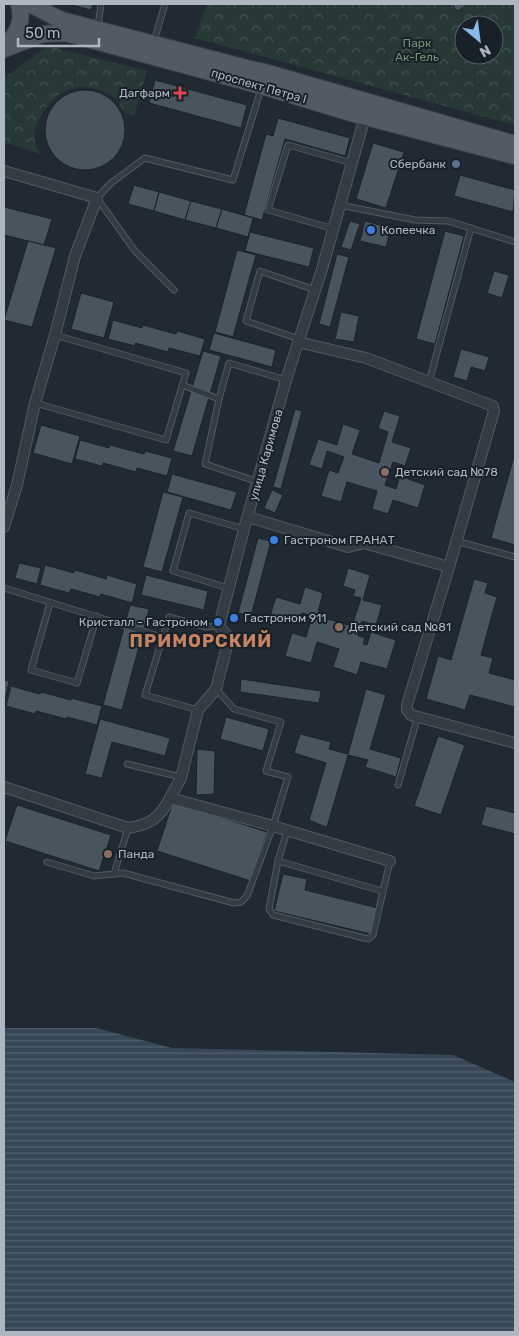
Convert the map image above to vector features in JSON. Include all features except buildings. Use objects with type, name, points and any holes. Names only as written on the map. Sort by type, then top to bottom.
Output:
[{"type":"main road","points":[[4,48],[14,37],[18,29],[21,17],[19,4]]},
{"type":"main road","name":"проспект Петра I","points":[[30,4],[61,20],[250,70],[264,72],[367,110],[515,156]]},
{"type":"main road","name":"проспект Петра I","points":[[4,48],[43,34],[66,33],[262,86],[515,144]]},
{"type":"street","name":"улица Каримова","points":[[219,626],[286,380],[334,229],[367,110]]},
{"type":"street","points":[[4,171],[97,198],[75,256],[35,403],[17,485],[4,528]]},
{"type":"street","points":[[298,341],[366,358],[491,405],[494,409],[406,710],[411,715],[515,743]]},
{"type":"street","points":[[248,517],[348,547],[364,544],[449,568]]},
{"type":"street","points":[[4,787],[128,828],[142,826],[154,819],[164,810],[182,778],[198,710],[216,689],[229,638],[219,626]]},
{"type":"street","points":[[170,798],[390,861]]},
{"type":"lane","points":[[98,29],[101,4]]},
{"type":"lane","points":[[153,43],[165,4]]},
{"type":"lane","points":[[174,290],[135,251],[97,198],[111,183],[145,158],[234,180],[262,86]]},
{"type":"lane","points":[[334,229],[268,210],[288,145],[353,163]]},
{"type":"lane","points":[[340,205],[415,220],[448,221],[515,242]]},
{"type":"lane","points":[[429,382],[471,228]]},
{"type":"lane","points":[[298,341],[246,321],[260,271],[315,290]]},
{"type":"lane","points":[[35,403],[166,440],[186,373],[55,334]]},
{"type":"lane","points":[[258,482],[205,464],[219,399],[229,363],[286,380]]},
{"type":"lane","points":[[182,385],[219,399]]},
{"type":"lane","points":[[228,588],[173,571],[189,512],[244,529]]},
{"type":"lane","points":[[456,542],[515,557]]},
{"type":"lane","points":[[4,588],[162,637]]},
{"type":"lane","points":[[50,603],[31,670],[77,683],[97,616]]},
{"type":"lane","points":[[198,710],[145,695],[169,617],[206,627],[219,626]]},
{"type":"lane","points":[[47,862],[94,876],[123,873],[234,903],[241,902],[247,896],[273,826],[288,777],[266,771],[281,722],[234,708],[216,689]]},
{"type":"lane","points":[[398,785],[418,716]]},
{"type":"lane","points":[[127,764],[182,778]]},
{"type":"lane","points":[[114,874],[128,828]]},
{"type":"lane","points":[[287,830],[278,861],[269,909],[272,915],[368,938],[372,935],[390,861]]},
{"type":"lane","points":[[278,861],[382,891]]},
{"type":"green space","name":"Парк Ак-Гель","points":[[207,4],[515,4],[515,125],[195,38]]},
{"type":"green space","points":[[48,46],[147,71],[134,116],[124,113],[117,100],[98,89],[84,87],[69,89],[57,96],[47,106],[39,119],[36,126],[35,140],[41,154],[4,142],[4,78]]},
{"type":"water","points":[[4,1028],[96,1028],[172,1048],[453,1055],[515,1082],[515,1332],[4,1332]]},
{"type":"place","name":"Дагфарм","points":[[180,93]]},
{"type":"place","name":"Сбербанк","points":[[456,164]]},
{"type":"place","name":"Копеечка","points":[[371,230]]},
{"type":"place","name":"Детский сад №78","points":[[385,472]]},
{"type":"place","name":"Гастроном ГРАНАТ","points":[[274,540]]},
{"type":"place","name":"Гастроном 911","points":[[234,618]]},
{"type":"place","name":"Кристалл - Гастроном","points":[[218,622]]},
{"type":"place","name":"Детский сад №81","points":[[339,627]]},
{"type":"place","name":"Панда","points":[[108,854]]},
{"type":"district","name":"ПРИМОРСКИЙ","points":[[201,641]]}]
